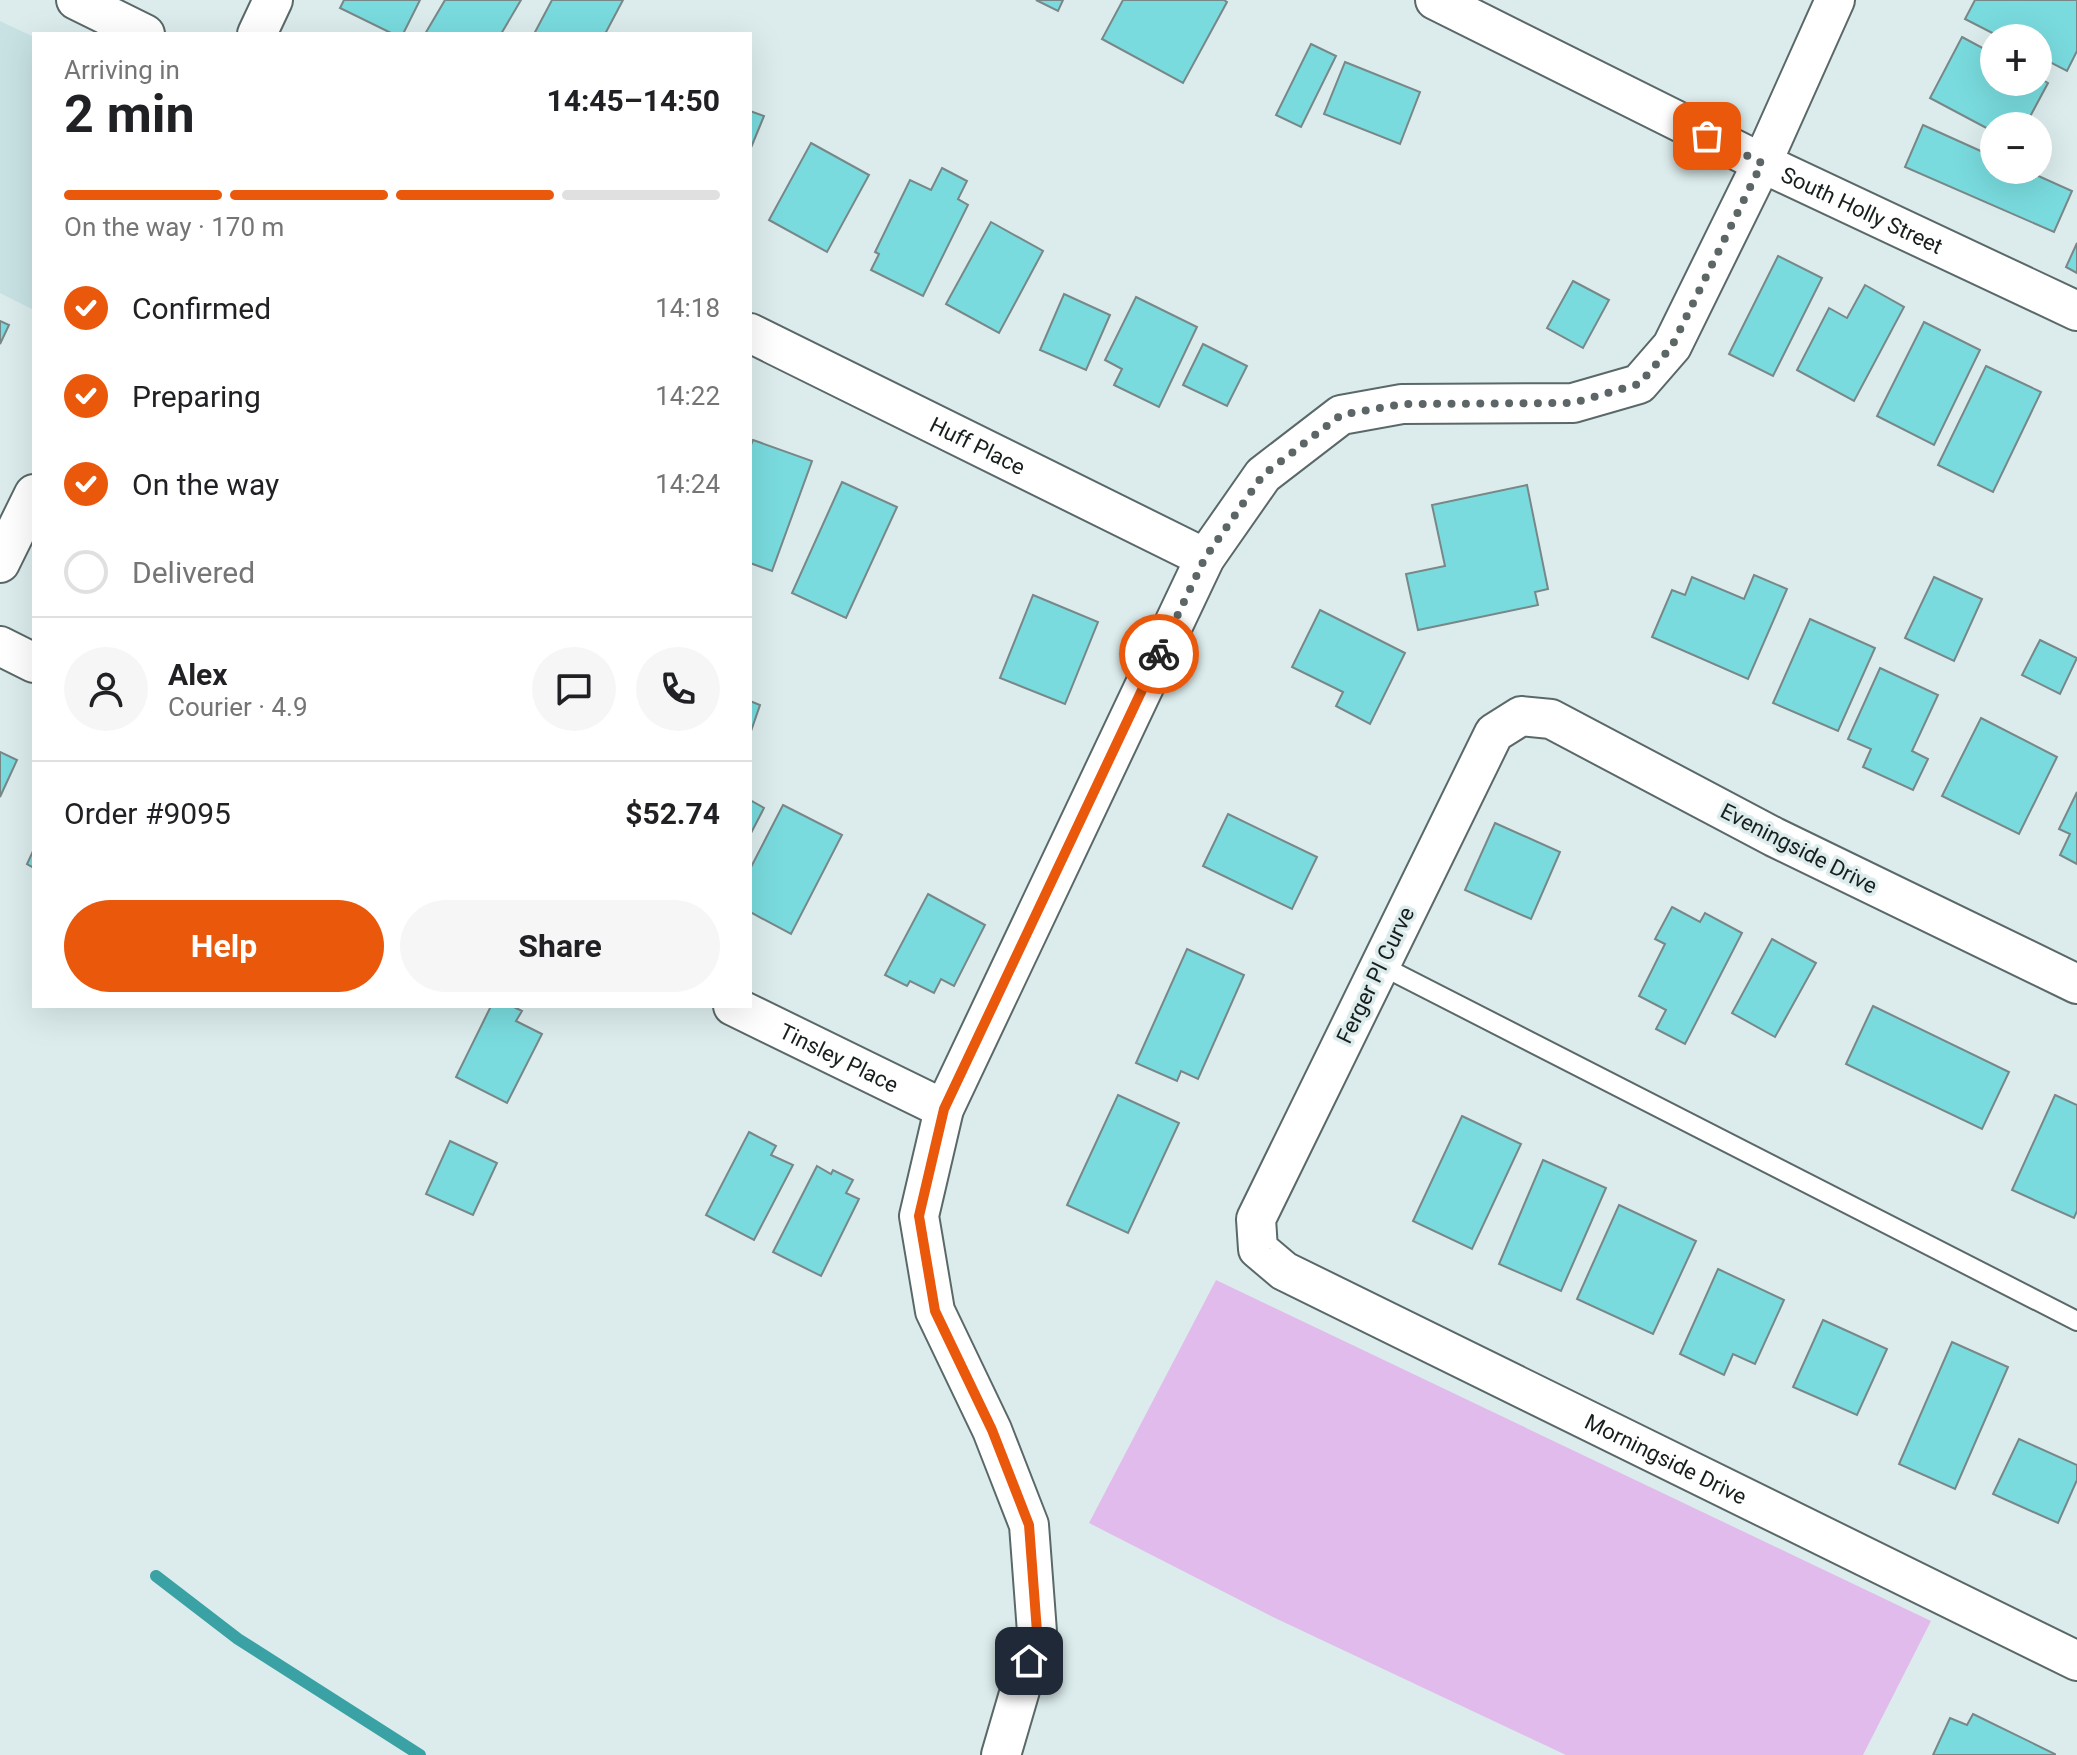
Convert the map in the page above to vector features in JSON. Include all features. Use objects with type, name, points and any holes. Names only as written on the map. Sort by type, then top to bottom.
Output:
[{"type":"street","points":[[76,0],[141,32]]},
{"type":"street","points":[[258,32],[273,0]]},
{"type":"street","name":"South Holly Street","points":[[1435,0],[1762,163],[2077,311]]},
{"type":"street","points":[[1007,1753],[1037,1632],[1029,1525],[992,1430],[935,1311],[919,1216],[944,1109],[1205,558],[1263,475],[1341,415],[1402,404],[1573,403],[1639,384],[1672,346],[1762,163],[1835,0]]},
{"type":"street","name":"Huff Place","points":[[752,334],[1205,558]]},
{"type":"street","points":[[0,563],[32,498]]},
{"type":"street","points":[[0,646],[32,662]]},
{"type":"street","name":"Ferger Pl Curve","points":[[1258,1249],[1256,1219],[1494,733],[1521,716]]},
{"type":"street","name":"Eveningside Drive","points":[[1521,716],[1551,719],[1774,837],[2077,984]]},
{"type":"street","name":"Tinsley Place","points":[[737,1008],[944,1109]]},
{"type":"street","name":"Morningside Drive","points":[[1258,1249],[1284,1271],[2077,1661]]},
{"type":"lane","points":[[1380,965],[2077,1321]]},
{"type":"shaded area","points":[[0,21],[32,36],[32,309],[0,293]]},
{"type":"shaded area","points":[[1216,1280],[1931,1621],[1863,1755],[1566,1755],[1275,1618],[1089,1523]]},
{"type":"building","points":[[344,0],[420,0],[404,32],[389,32],[340,8]]},
{"type":"building","points":[[445,0],[521,0],[502,32],[426,32]]},
{"type":"building","points":[[552,0],[623,0],[606,32],[535,32]]},
{"type":"building","points":[[1036,0],[1063,0],[1058,11]]},
{"type":"building","points":[[1123,0],[1227,2],[1183,83],[1102,39]]},
{"type":"building","points":[[1975,0],[2077,0],[2077,51],[2067,71],[2052,63],[2052,24],[1980,24],[1980,27],[1965,19]]},
{"type":"building","points":[[1962,37],[1980,47],[1980,96],[2041,96],[2032,112],[1980,112],[1980,125],[1930,98]]},
{"type":"building","points":[[1311,44],[1336,56],[1301,127],[1276,115]]},
{"type":"building","points":[[1345,62],[1420,92],[1400,144],[1324,114]]},
{"type":"building","points":[[752,112],[764,116],[752,145]]},
{"type":"building","points":[[1923,125],[1980,151],[1980,184],[2052,182],[2072,191],[2054,232],[1905,167]]},
{"type":"building","points":[[811,143],[869,175],[827,252],[769,220]]},
{"type":"building","points":[[942,168],[967,181],[958,199],[968,205],[923,296],[871,270],[879,254],[875,252],[910,180],[931,190]]},
{"type":"building","points":[[991,222],[1043,251],[999,333],[946,304]]},
{"type":"building","points":[[2077,243],[2077,273],[2066,267]]},
{"type":"building","points":[[1778,256],[1822,278],[1773,376],[1729,354]]},
{"type":"building","points":[[1573,281],[1609,300],[1583,348],[1547,328]]},
{"type":"building","points":[[1865,285],[1904,307],[1854,401],[1797,370],[1829,308],[1847,318]]},
{"type":"building","points":[[1064,294],[1110,315],[1086,370],[1040,350]]},
{"type":"building","points":[[1136,297],[1197,327],[1159,407],[1114,385],[1122,369],[1105,360]]},
{"type":"building","points":[[0,321],[9,325],[0,344]]},
{"type":"building","points":[[1924,322],[1980,350],[1934,445],[1877,416]]},
{"type":"building","points":[[1203,344],[1247,366],[1227,406],[1183,385]]},
{"type":"building","points":[[1986,366],[2041,392],[1993,492],[1938,465]]},
{"type":"building","points":[[753,440],[812,461],[772,571],[752,564]]},
{"type":"building","points":[[842,482],[897,507],[846,618],[792,593]]},
{"type":"building","points":[[1527,485],[1548,589],[1535,592],[1538,605],[1418,630],[1406,574],[1445,566],[1432,505]]},
{"type":"building","points":[[1754,575],[1787,589],[1748,679],[1652,637],[1672,590],[1685,595],[1692,577],[1744,599]]},
{"type":"building","points":[[1934,577],[1982,599],[1954,661],[1905,638]]},
{"type":"building","points":[[1033,595],[1098,622],[1065,704],[1000,678]]},
{"type":"building","points":[[1320,610],[1405,653],[1370,724],[1336,706],[1343,692],[1292,667]]},
{"type":"building","points":[[1810,619],[1875,648],[1838,731],[1773,703]]},
{"type":"building","points":[[2040,640],[2077,658],[2060,694],[2022,675]]},
{"type":"building","points":[[1880,668],[1938,695],[1912,751],[1928,759],[1913,790],[1863,767],[1871,749],[1848,739]]},
{"type":"building","points":[[752,702],[760,705],[752,728]]},
{"type":"building","points":[[1981,718],[2057,757],[2019,834],[1942,796]]},
{"type":"building","points":[[0,752],[17,760],[0,797]]},
{"type":"building","points":[[2077,792],[2077,864],[2060,855],[2070,834],[2059,829]]},
{"type":"building","points":[[752,801],[764,808],[752,831]]},
{"type":"building","points":[[783,805],[842,835],[791,934],[752,913],[752,865]]},
{"type":"building","points":[[1228,814],[1317,857],[1292,909],[1203,866]]},
{"type":"building","points":[[1495,823],[1560,852],[1531,919],[1465,890]]},
{"type":"building","points":[[928,894],[985,925],[954,986],[941,979],[934,993],[910,981],[907,986],[885,975]]},
{"type":"building","points":[[1672,907],[1700,922],[1705,913],[1742,933],[1685,1044],[1656,1029],[1666,1010],[1639,996],[1665,944],[1655,939]]},
{"type":"building","points":[[1772,939],[1816,963],[1775,1037],[1732,1013]]},
{"type":"building","points":[[1187,949],[1244,975],[1198,1079],[1181,1071],[1177,1081],[1136,1063]]},
{"type":"building","points":[[1873,1006],[2009,1072],[1982,1129],[1846,1064]]},
{"type":"building","points":[[490,1008],[516,1008],[522,1011],[516,1021],[542,1034],[507,1103],[456,1077]]},
{"type":"building","points":[[1118,1095],[1179,1123],[1128,1233],[1067,1205]]},
{"type":"building","points":[[2055,1095],[2077,1105],[2077,1211],[2074,1218],[2012,1190]]},
{"type":"building","points":[[1462,1116],[1521,1144],[1472,1249],[1413,1221]]},
{"type":"building","points":[[749,1132],[776,1146],[771,1155],[793,1165],[754,1240],[706,1215]]},
{"type":"building","points":[[450,1141],[497,1163],[473,1215],[426,1194]]},
{"type":"building","points":[[1543,1160],[1606,1188],[1561,1291],[1499,1264]]},
{"type":"building","points":[[817,1166],[853,1180],[846,1193],[859,1199],[821,1276],[773,1252]]},
{"type":"building","points":[[1619,1205],[1696,1241],[1653,1334],[1577,1299]]},
{"type":"building","points":[[1718,1269],[1784,1300],[1755,1364],[1733,1354],[1724,1375],[1680,1354]]},
{"type":"building","points":[[1823,1320],[1887,1349],[1857,1415],[1793,1387]]},
{"type":"building","points":[[1952,1342],[2008,1367],[1955,1489],[1899,1464]]},
{"type":"building","points":[[2019,1439],[2077,1465],[2077,1480],[2058,1523],[1993,1494]]},
{"type":"building","points":[[1973,1714],[2055,1755],[1933,1755],[1950,1718],[1967,1725]]},
{"type":"waterway","points":[[156,1576],[238,1639],[420,1755]]},
{"type":"way so far","points":[[1159,654],[1205,558],[1263,475],[1341,415],[1402,404],[1573,403],[1639,384],[1672,346],[1762,163],[1707,136]]},
{"type":"route","points":[[1029,1661],[1037,1632],[1029,1525],[992,1430],[935,1311],[919,1216],[944,1109],[1159,654]]}]
